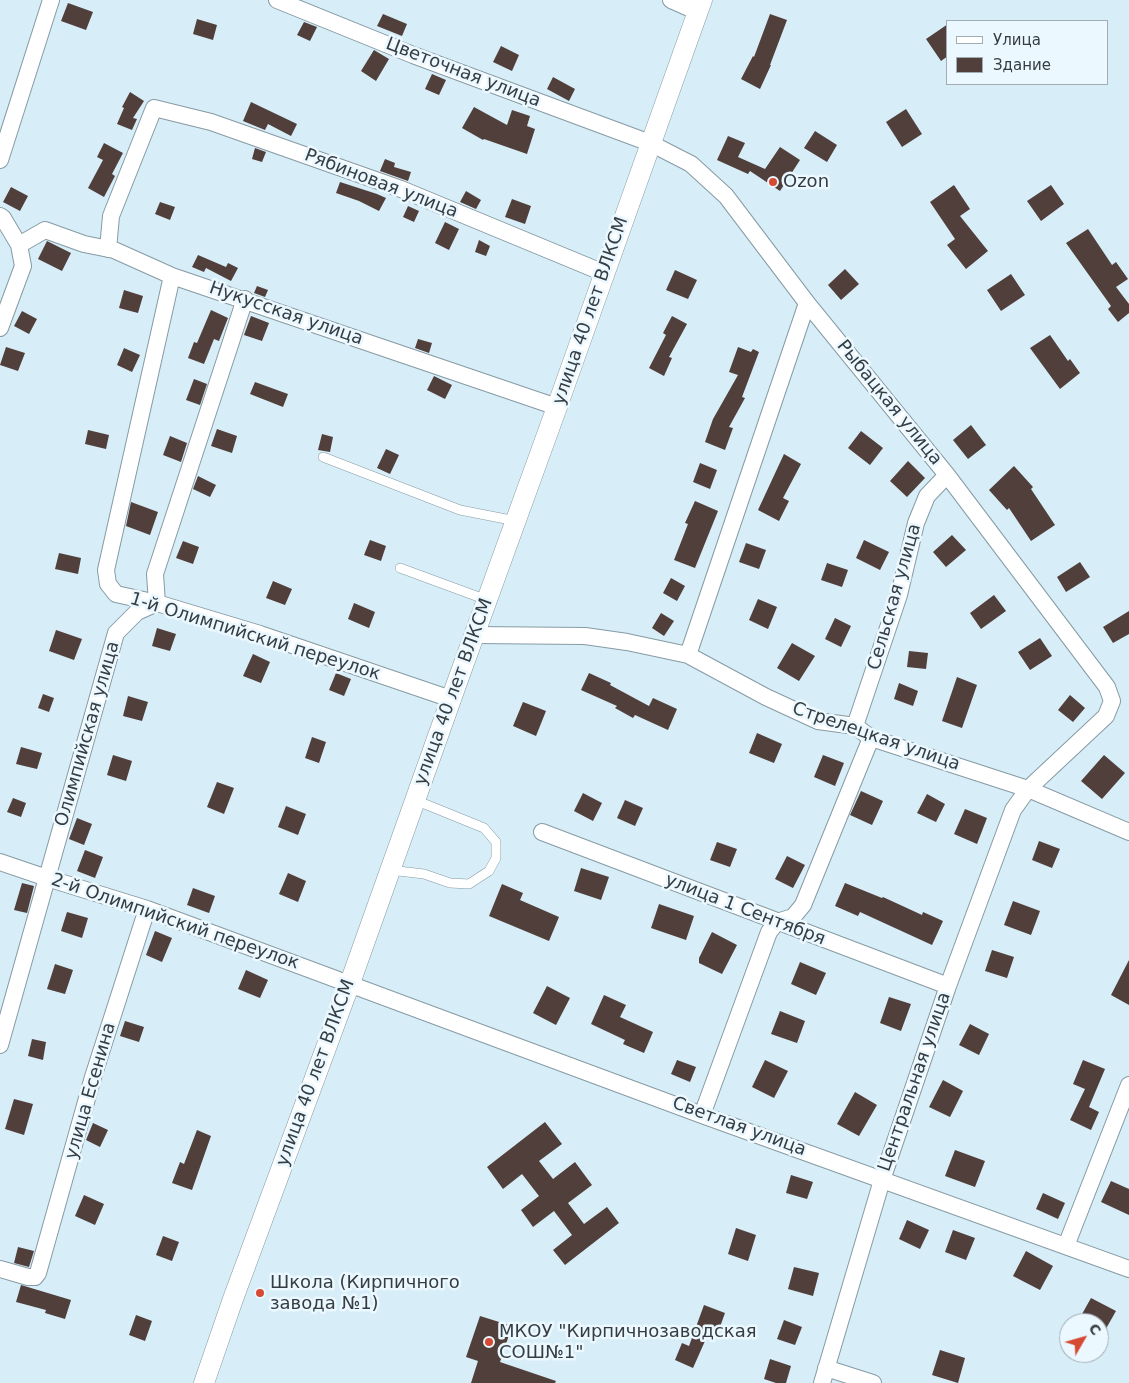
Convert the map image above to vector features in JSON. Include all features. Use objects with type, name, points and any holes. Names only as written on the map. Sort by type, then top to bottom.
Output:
[{"type":"street","points":[[0,160],[51,0]]},
{"type":"street","name":"Цветочная улица","points":[[277,0],[413,55],[650,143]]},
{"type":"street","points":[[672,0],[700,6]]},
{"type":"street","name":"улица 40 лет ВЛКСМ","points":[[204,1383],[233,1299],[350,983],[700,6]]},
{"type":"street","name":"Рябиновая улица","points":[[108,249],[111,216],[154,108],[211,122],[400,189],[604,273]]},
{"type":"street","name":"Рыбацкая улица","points":[[650,143],[692,164],[726,196],[807,303],[947,475],[1107,687]]},
{"type":"street","points":[[0,216],[19,245],[23,266],[0,328]]},
{"type":"street","name":"Нукусская улица","points":[[19,245],[45,230],[84,244],[108,249],[172,276],[557,407]]},
{"type":"street","name":"1-й Олимпийский переулок","points":[[172,276],[106,570],[108,584],[116,594],[157,603],[260,634],[451,699]]},
{"type":"street","points":[[157,603],[156,574],[244,299]]},
{"type":"street","points":[[688,655],[807,303]]},
{"type":"street","name":"Сельская улица","points":[[855,726],[899,595],[916,523],[927,496],[947,475]]},
{"type":"street","name":"Олимпийская улица","points":[[0,1046],[116,633],[137,612],[157,603]]},
{"type":"street","name":"Стрелецкая улица","points":[[474,636],[586,636],[627,642],[688,655],[766,697],[818,721],[855,726],[871,738],[1028,789],[1129,832]]},
{"type":"street","name":"Центральная улица","points":[[824,1376],[882,1180],[948,986],[1013,810],[1028,789],[1106,716],[1112,701],[1107,687]]},
{"type":"street","points":[[702,1115],[769,932],[777,922],[793,917],[803,904],[871,738]]},
{"type":"street","name":"улица 1 Сентября","points":[[542,832],[948,986]]},
{"type":"street","name":"2-й Олимпийский переулок","points":[[0,862],[147,909],[350,983]]},
{"type":"street","name":"улица Есенина","points":[[0,1269],[28,1278],[35,1277],[38,1274],[93,1077],[147,909]]},
{"type":"street","name":"Светлая улица","points":[[350,983],[702,1115],[1129,1269]]},
{"type":"street","points":[[1066,1246],[1129,1085]]},
{"type":"street","points":[[824,1376],[873,1383]]},
{"type":"lane","points":[[323,457],[460,510],[516,520]]},
{"type":"lane","points":[[400,568],[487,600]]},
{"type":"lane","points":[[390,870],[424,874],[450,883],[469,884],[489,872],[496,858],[496,842],[484,828],[415,800]]},
{"type":"building","points":[[68,3],[93,12],[86,30],[61,21]]},
{"type":"building","points":[[383,14],[407,24],[402,36],[377,26]]},
{"type":"building","points":[[770,14],[787,20],[760,89],[741,79],[754,57]]},
{"type":"building","points":[[197,19],[217,25],[213,40],[193,34]]},
{"type":"building","points":[[304,22],[317,27],[310,41],[297,35]]},
{"type":"building","points":[[946,25],[946,57],[941,61],[926,39]]},
{"type":"building","points":[[501,46],[519,55],[512,71],[493,62]]},
{"type":"building","points":[[374,50],[389,59],[376,81],[361,71]]},
{"type":"building","points":[[432,74],[446,80],[439,95],[425,89]]},
{"type":"building","points":[[553,77],[575,89],[569,101],[547,89]]},
{"type":"building","points":[[130,92],[144,101],[133,118],[137,119],[132,130],[117,124],[124,108],[122,107]]},
{"type":"building","points":[[251,102],[297,124],[291,136],[268,124],[265,130],[243,121]]},
{"type":"building","points":[[474,107],[507,125],[512,110],[530,116],[527,126],[535,129],[527,154],[483,140],[462,128]]},
{"type":"building","points":[[906,109],[922,134],[902,147],[886,122]]},
{"type":"building","points":[[815,131],[837,145],[827,162],[804,148]]},
{"type":"building","points":[[728,136],[745,143],[738,157],[765,169],[780,147],[800,160],[780,191],[750,171],[748,174],[717,160]]},
{"type":"building","points":[[104,143],[123,153],[112,174],[115,176],[104,197],[88,188],[103,160],[97,157]]},
{"type":"building","points":[[255,148],[266,152],[262,162],[252,159]]},
{"type":"building","points":[[385,159],[395,163],[394,167],[411,172],[408,181],[380,171]]},
{"type":"building","points":[[340,182],[386,198],[379,211],[359,201],[336,193]]},
{"type":"building","points":[[954,185],[970,209],[960,216],[988,251],[966,269],[947,245],[955,239],[930,202]]},
{"type":"building","points":[[1051,185],[1064,204],[1041,221],[1027,201]]},
{"type":"building","points":[[11,187],[28,196],[20,211],[3,202]]},
{"type":"building","points":[[466,191],[481,200],[476,209],[460,202]]},
{"type":"building","points":[[512,199],[531,206],[525,224],[505,217]]},
{"type":"building","points":[[160,202],[175,207],[170,220],[155,214]]},
{"type":"building","points":[[408,206],[419,211],[414,222],[403,217]]},
{"type":"building","points":[[445,222],[459,229],[449,250],[435,243]]},
{"type":"building","points":[[1088,229],[1112,265],[1116,262],[1128,279],[1116,287],[1129,304],[1129,313],[1118,322],[1108,309],[1111,306],[1066,243]]},
{"type":"building","points":[[479,240],[490,246],[486,256],[475,252]]},
{"type":"building","points":[[47,241],[71,253],[62,271],[38,259]]},
{"type":"building","points":[[198,255],[226,267],[228,263],[238,268],[231,281],[206,268],[204,272],[192,267]]},
{"type":"building","points":[[845,269],[859,284],[841,300],[828,285]]},
{"type":"building","points":[[675,270],[697,280],[688,299],[666,290]]},
{"type":"building","points":[[1011,274],[1025,295],[1001,311],[987,290]]},
{"type":"building","points":[[257,286],[268,290],[265,297],[254,293]]},
{"type":"building","points":[[124,290],[143,296],[138,313],[119,308]]},
{"type":"building","points":[[211,310],[228,318],[219,341],[214,339],[204,364],[188,358],[194,342],[197,343]]},
{"type":"building","points":[[22,311],[37,319],[29,334],[14,326]]},
{"type":"building","points":[[251,316],[269,323],[262,341],[244,335]]},
{"type":"building","points":[[672,316],[687,324],[669,357],[672,358],[664,376],[649,368],[666,335],[663,333]]},
{"type":"building","points":[[1050,335],[1068,361],[1070,359],[1080,373],[1060,389],[1030,348]]},
{"type":"building","points":[[418,339],[432,343],[429,353],[415,348]]},
{"type":"building","points":[[6,347],[25,353],[18,371],[0,365]]},
{"type":"building","points":[[738,347],[751,352],[753,349],[759,352],[742,397],[745,398],[729,427],[733,428],[725,450],[705,442],[713,419],[738,375],[729,372]]},
{"type":"building","points":[[124,348],[140,355],[132,372],[117,365]]},
{"type":"building","points":[[434,376],[452,385],[445,399],[427,390]]},
{"type":"building","points":[[194,379],[207,384],[200,405],[186,400]]},
{"type":"building","points":[[255,382],[288,394],[283,407],[250,394]]},
{"type":"building","points":[[971,425],[986,445],[968,459],[953,440]]},
{"type":"building","points":[[217,429],[237,436],[232,453],[211,446]]},
{"type":"building","points":[[88,430],[109,435],[106,449],[85,444]]},
{"type":"building","points":[[861,431],[883,448],[870,465],[848,448]]},
{"type":"building","points":[[322,434],[333,437],[330,452],[318,450]]},
{"type":"building","points":[[170,436],[187,443],[181,462],[163,455]]},
{"type":"building","points":[[386,449],[399,455],[390,474],[377,468]]},
{"type":"building","points":[[784,454],[801,464],[783,498],[789,501],[779,521],[758,510]]},
{"type":"building","points":[[908,461],[925,478],[907,497],[890,481]]},
{"type":"building","points":[[700,463],[717,470],[710,489],[693,482]]},
{"type":"building","points":[[1014,466],[1033,487],[1031,489],[1055,525],[1031,541],[1009,508],[1007,510],[989,490]]},
{"type":"building","points":[[198,476],[216,485],[210,497],[193,489]]},
{"type":"building","points":[[695,501],[718,511],[695,568],[674,560],[688,524],[685,523]]},
{"type":"building","points":[[131,502],[158,512],[150,535],[126,526]]},
{"type":"building","points":[[952,535],[966,550],[946,567],[933,552]]},
{"type":"building","points":[[370,540],[386,546],[381,561],[364,555]]},
{"type":"building","points":[[864,540],[889,552],[880,570],[856,558]]},
{"type":"building","points":[[183,541],[199,547],[193,564],[176,558]]},
{"type":"building","points":[[746,543],[766,550],[759,569],[739,562]]},
{"type":"building","points":[[59,553],[81,558],[78,574],[55,569]]},
{"type":"building","points":[[1080,562],[1090,577],[1066,592],[1057,577]]},
{"type":"building","points":[[827,563],[848,570],[842,587],[821,580]]},
{"type":"building","points":[[671,578],[685,586],[677,601],[663,593]]},
{"type":"building","points":[[273,581],[292,589],[285,605],[266,598]]},
{"type":"building","points":[[994,595],[1006,611],[981,629],[970,613]]},
{"type":"building","points":[[758,599],[777,607],[768,629],[749,620]]},
{"type":"building","points":[[354,603],[375,612],[369,628],[348,619]]},
{"type":"building","points":[[1129,611],[1129,634],[1113,643],[1103,627]]},
{"type":"building","points":[[661,613],[674,621],[664,636],[652,628]]},
{"type":"building","points":[[835,618],[851,626],[841,647],[825,639]]},
{"type":"building","points":[[157,628],[176,634],[170,651],[152,646]]},
{"type":"building","points":[[56,630],[82,639],[74,660],[49,651]]},
{"type":"building","points":[[1040,638],[1052,656],[1030,670],[1018,652]]},
{"type":"building","points":[[792,643],[815,656],[799,681],[777,668]]},
{"type":"building","points":[[909,651],[928,653],[926,669],[907,667]]},
{"type":"building","points":[[253,654],[270,662],[261,683],[243,676]]},
{"type":"building","points":[[336,673],[351,679],[344,696],[329,690]]},
{"type":"building","points":[[589,673],[611,683],[610,685],[649,706],[653,698],[677,709],[668,730],[635,715],[633,718],[615,708],[617,706],[581,690]]},
{"type":"building","points":[[957,677],[977,685],[962,728],[942,721]]},
{"type":"building","points":[[899,683],[918,691],[913,706],[894,699]]},
{"type":"building","points":[[43,694],[54,698],[49,712],[38,708]]},
{"type":"building","points":[[1070,695],[1085,708],[1073,722],[1058,710]]},
{"type":"building","points":[[128,696],[148,702],[142,721],[123,716]]},
{"type":"building","points":[[523,702],[546,711],[536,736],[513,726]]},
{"type":"building","points":[[757,733],[782,744],[774,763],[749,753]]},
{"type":"building","points":[[312,737],[326,742],[319,763],[305,758]]},
{"type":"building","points":[[21,747],[42,753],[37,769],[16,764]]},
{"type":"building","points":[[113,755],[132,761],[126,781],[107,775]]},
{"type":"building","points":[[823,755],[844,763],[835,786],[814,777]]},
{"type":"building","points":[[1104,755],[1125,773],[1102,799],[1081,781]]},
{"type":"building","points":[[217,782],[234,788],[224,814],[207,807]]},
{"type":"building","points":[[861,791],[883,801],[872,825],[850,815]]},
{"type":"building","points":[[583,793],[602,803],[593,821],[574,811]]},
{"type":"building","points":[[927,794],[945,804],[936,822],[917,813]]},
{"type":"building","points":[[13,798],[26,803],[21,817],[7,812]]},
{"type":"building","points":[[625,800],[643,808],[635,826],[617,818]]},
{"type":"building","points":[[286,806],[306,814],[298,835],[278,827]]},
{"type":"building","points":[[965,809],[987,818],[977,844],[954,834]]},
{"type":"building","points":[[77,818],[92,824],[84,845],[69,839]]},
{"type":"building","points":[[1039,841],[1060,849],[1052,868],[1032,860]]},
{"type":"building","points":[[717,842],[737,849],[730,867],[710,860]]},
{"type":"building","points":[[85,850],[103,857],[95,878],[77,871]]},
{"type":"building","points":[[787,856],[805,865],[793,888],[775,879]]},
{"type":"building","points":[[581,868],[609,877],[601,900],[574,891]]},
{"type":"building","points":[[288,873],[306,881],[298,902],[279,894]]},
{"type":"building","points":[[22,883],[34,886],[27,913],[14,910]]},
{"type":"building","points":[[845,883],[883,897],[922,915],[923,912],[943,921],[932,945],[860,912],[858,916],[835,906]]},
{"type":"building","points":[[502,884],[523,893],[520,900],[559,917],[549,941],[489,916]]},
{"type":"building","points":[[193,888],[215,896],[209,913],[187,905]]},
{"type":"building","points":[[1013,901],[1040,911],[1031,935],[1004,925]]},
{"type":"building","points":[[659,904],[694,916],[686,940],[651,928]]},
{"type":"building","points":[[67,912],[88,918],[82,938],[61,931]]},
{"type":"building","points":[[155,931],[172,938],[162,962],[146,955]]},
{"type":"building","points":[[712,932],[737,945],[722,974],[699,963],[699,958]]},
{"type":"building","points":[[992,950],[1014,957],[1007,978],[985,971]]},
{"type":"building","points":[[1129,960],[1129,1005],[1111,995]]},
{"type":"building","points":[[800,962],[826,973],[816,995],[791,984]]},
{"type":"building","points":[[55,964],[73,970],[65,994],[47,989]]},
{"type":"building","points":[[246,970],[268,980],[260,998],[238,989]]},
{"type":"building","points":[[547,986],[570,998],[556,1025],[533,1013]]},
{"type":"building","points":[[604,995],[626,1005],[620,1017],[653,1032],[644,1053],[623,1044],[625,1040],[591,1024]]},
{"type":"building","points":[[889,997],[911,1004],[901,1031],[880,1023]]},
{"type":"building","points":[[780,1011],[805,1021],[797,1043],[771,1034]]},
{"type":"building","points":[[125,1021],[144,1027],[139,1042],[120,1036]]},
{"type":"building","points":[[970,1024],[989,1034],[979,1055],[959,1045]]},
{"type":"building","points":[[32,1039],[46,1042],[43,1060],[28,1056]]},
{"type":"building","points":[[677,1060],[696,1067],[690,1082],[671,1074]]},
{"type":"building","points":[[765,1060],[788,1071],[774,1098],[752,1087]]},
{"type":"building","points":[[1083,1060],[1105,1069],[1089,1107],[1099,1112],[1091,1130],[1070,1120],[1085,1089],[1073,1084]]},
{"type":"building","points":[[943,1080],[963,1091],[950,1117],[929,1107]]},
{"type":"building","points":[[855,1092],[877,1105],[859,1136],[837,1124]]},
{"type":"building","points":[[14,1099],[33,1104],[24,1135],[5,1129]]},
{"type":"building","points":[[545,1122],[562,1144],[539,1161],[553,1179],[575,1162],[592,1185],[568,1203],[584,1224],[607,1207],[619,1223],[565,1265],[553,1250],[572,1235],[554,1211],[533,1227],[521,1210],[539,1196],[522,1174],[503,1189],[487,1167]]},
{"type":"building","points":[[93,1123],[108,1130],[100,1147],[86,1140]]},
{"type":"building","points":[[197,1130],[211,1136],[192,1190],[172,1183],[180,1162],[184,1164]]},
{"type":"building","points":[[955,1150],[985,1161],[975,1187],[945,1176]]},
{"type":"building","points":[[791,1175],[813,1182],[807,1199],[786,1193]]},
{"type":"building","points":[[1111,1181],[1129,1189],[1129,1215],[1101,1202]]},
{"type":"building","points":[[1043,1193],[1065,1203],[1058,1219],[1036,1209]]},
{"type":"building","points":[[84,1195],[104,1204],[95,1225],[75,1216]]},
{"type":"building","points":[[907,1220],[929,1230],[920,1249],[899,1239]]},
{"type":"building","points":[[736,1228],[756,1235],[748,1261],[728,1254]]},
{"type":"building","points":[[953,1230],[975,1238],[966,1260],[945,1252]]},
{"type":"building","points":[[163,1236],[179,1242],[172,1261],[156,1255]]},
{"type":"building","points":[[18,1247],[34,1251],[29,1267],[14,1263]]},
{"type":"building","points":[[1026,1251],[1053,1266],[1040,1290],[1013,1276]]},
{"type":"building","points":[[794,1267],[819,1273],[813,1296],[788,1289]]},
{"type":"building","points":[[21,1285],[71,1300],[65,1319],[45,1313],[46,1310],[16,1302]]},
{"type":"building","points":[[1091,1298],[1116,1311],[1109,1323],[1109,1313],[1083,1313]]},
{"type":"building","points":[[704,1305],[725,1313],[717,1335],[709,1332],[693,1368],[675,1360],[682,1343],[689,1346]]},
{"type":"building","points":[[136,1315],[152,1321],[145,1341],[129,1335]]},
{"type":"building","name":"МКОУ \"Кирпичнозаводская СОШ№1\"","points":[[480,1316],[512,1326],[500,1362],[556,1381],[555,1383],[471,1383],[478,1361],[466,1357]]},
{"type":"building","points":[[784,1320],[802,1327],[795,1345],[777,1339]]},
{"type":"building","points":[[940,1350],[965,1358],[958,1383],[932,1375]]},
{"type":"building","points":[[770,1359],[791,1366],[786,1383],[776,1383],[764,1379]]},
{"type":"place","name":"Ozon","points":[[773,182]]},
{"type":"place","name":"Школа (Кирпичного завода №1)","points":[[260,1293]]},
{"type":"place","name":"МКОУ \"Кирпичнозаводская СОШ№1\"","points":[[489,1342]]}]
